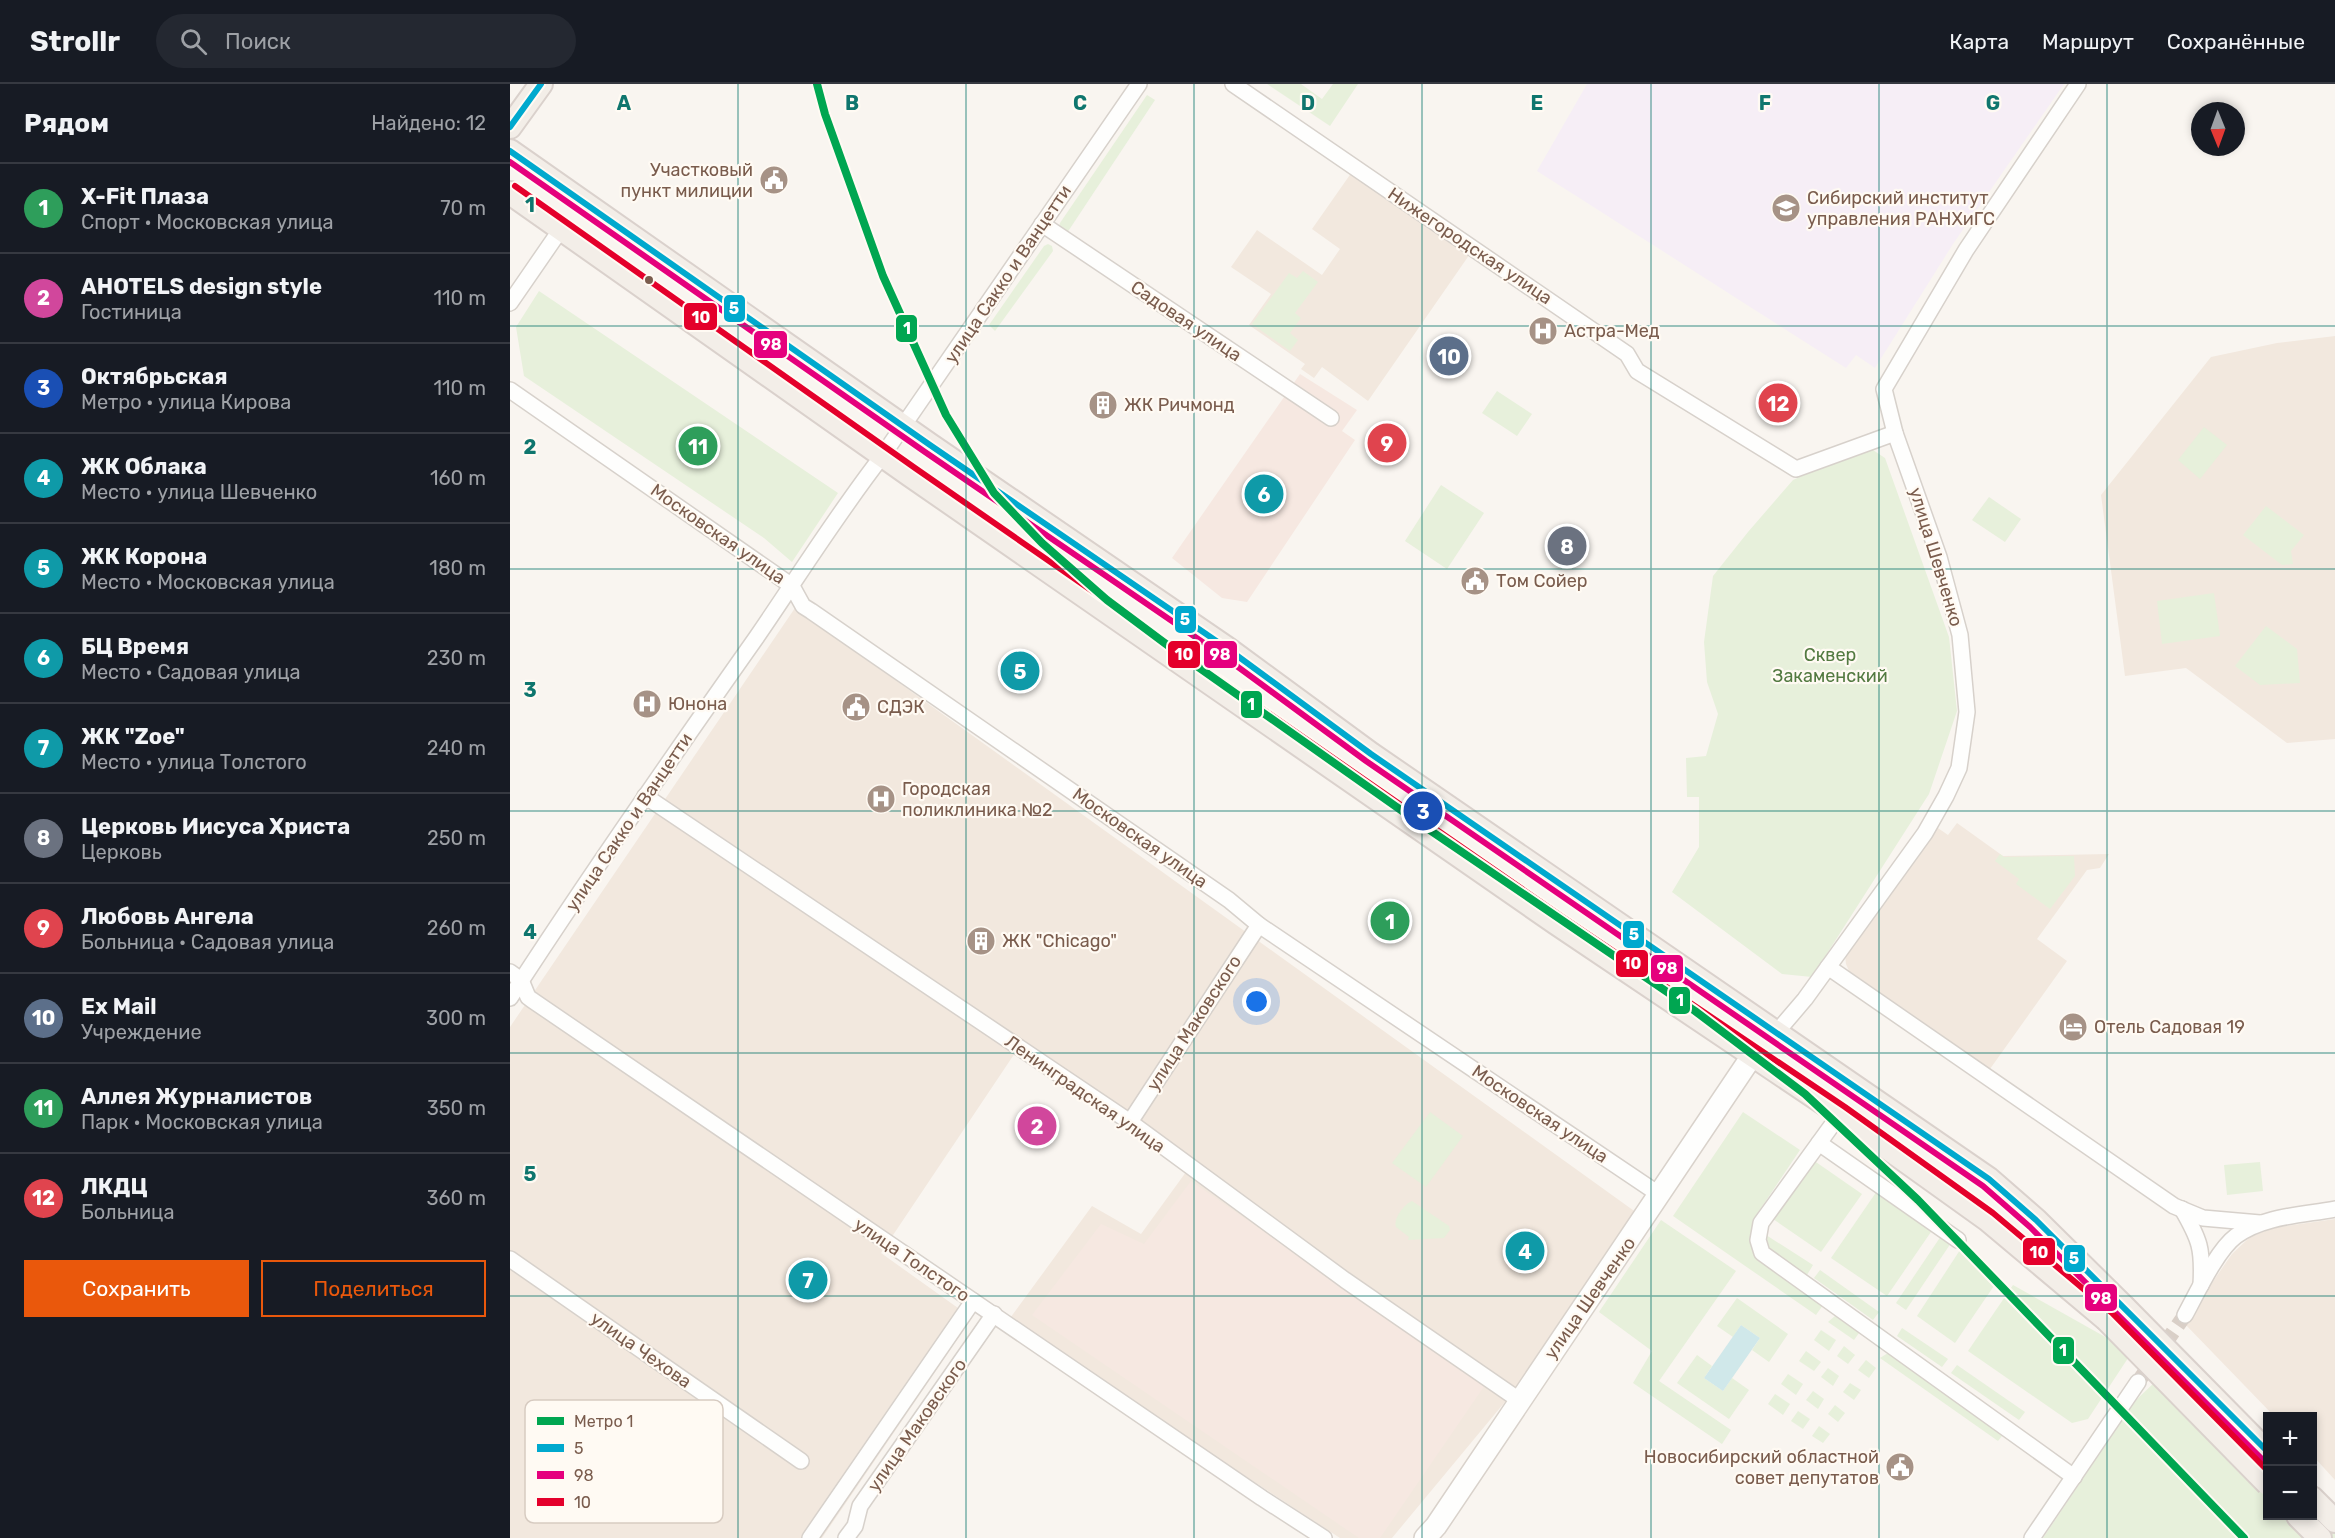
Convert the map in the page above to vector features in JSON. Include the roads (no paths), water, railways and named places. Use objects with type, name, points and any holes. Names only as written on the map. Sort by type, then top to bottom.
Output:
[{"type":"main road","points":[[510,127],[541,84]]},
{"type":"main road","points":[[510,151],[1228,649],[1371,754],[1989,1179],[2036,1220],[2114,1312],[2263,1479]]},
{"type":"main road","points":[[510,193],[1527,903],[1839,1114],[1988,1220],[2114,1312],[2263,1448]]},
{"type":"main road","points":[[2317,1502],[2335,1521]]},
{"type":"main road","points":[[2303,1520],[2320,1538]]},
{"type":"street","name":"улица Сакко и Ванцетти","points":[[510,998],[516,976],[792,586],[856,489],[883,455],[1139,84]]},
{"type":"street","name":"Нижегородская улица","points":[[1233,84],[1627,354],[1637,370],[1796,470],[1895,433]]},
{"type":"street","name":"улица Шевченко","points":[[1776,1033],[1805,999],[1925,833],[1959,768],[1967,712],[1960,635],[1939,557],[1895,433],[1884,389],[1966,250],[2078,84]]},
{"type":"street","name":"Садовая улица","points":[[1042,224],[1331,418]]},
{"type":"street","points":[[510,303],[561,229]]},
{"type":"street","name":"Московская улица","points":[[510,390],[792,586],[803,606],[1229,900],[1259,925],[1660,1195]]},
{"type":"street","name":"Ленинградская улица","points":[[645,796],[1130,1122],[1345,1280],[1520,1400]]},
{"type":"street","name":"улица Маковского","points":[[1130,1122],[1259,925]]},
{"type":"street","points":[[1828,967],[2172,1205],[2203,1218],[2260,1223],[2335,1209]]},
{"type":"street","name":"улица Толстого","points":[[516,976],[528,997],[1324,1538]]},
{"type":"street","name":"улица Шевченко","points":[[1425,1538],[1436,1526],[1752,1056]]},
{"type":"street","points":[[1839,1114],[1761,1223],[1758,1240],[1762,1253],[2073,1477]]},
{"type":"street","points":[[1819,1143],[1958,1240]]},
{"type":"street","points":[[2182,1209],[2198,1238],[2202,1258],[2201,1287]]},
{"type":"street","points":[[2185,1315],[2221,1253],[2235,1236],[2260,1223]]},
{"type":"street","name":"улица Чехова","points":[[510,1259],[713,1400]]},
{"type":"street","points":[[810,1538],[973,1301]]},
{"type":"street","name":"улица Маковского","points":[[846,1538],[855,1526],[860,1506],[994,1314]]},
{"type":"street","points":[[2031,1538],[2138,1382]]},
{"type":"street","name":"улица Чехова","points":[[723,1407],[801,1461]]},
{"type":"water","points":[[1741,1325],[1760,1338],[1723,1391],[1704,1378]]},
{"type":"tunnel","points":[[2138,1382],[2185,1315]]},
{"type":"metro line","name":"1","points":[[817,84],[825,114],[883,276],[946,415],[994,493],[1042,543],[1107,600],[1174,650],[1415,820],[1695,1011],[1805,1094],[1918,1200],[2244,1538]]},
{"type":"place","name":"Участковый пункт милиции","points":[[774,180]]},
{"type":"place","name":"Сибирский институт управления РАНХиГС","points":[[1786,208]]},
{"type":"place","name":"Астра-Мед","points":[[1543,331]]},
{"type":"place","name":"Ex Mail","points":[[1449,356]]},
{"type":"place","name":"ЛКДЦ","points":[[1778,403]]},
{"type":"place","name":"ЖК Ричмонд","points":[[1103,405]]},
{"type":"place","name":"Любовь Ангела","points":[[1387,443]]},
{"type":"place","name":"Аллея Журналистов","points":[[698,446]]},
{"type":"place","name":"БЦ Время","points":[[1264,494]]},
{"type":"place","name":"Церковь Иисуса Христа","points":[[1567,546]]},
{"type":"place","name":"Том Сойер","points":[[1475,581]]},
{"type":"place","name":"ЖК Корона","points":[[1020,671]]},
{"type":"place","name":"Юнона","points":[[647,704]]},
{"type":"place","name":"СДЭК","points":[[856,707]]},
{"type":"place","name":"Городская поликлиника №2","points":[[881,799]]},
{"type":"place","name":"Октябрьская","points":[[1423,811]]},
{"type":"place","name":"X-Fit Плаза","points":[[1390,921]]},
{"type":"place","name":"ЖК \"Chicago\"","points":[[981,941]]},
{"type":"place","name":"Отель Садовая 19","points":[[2073,1027]]},
{"type":"place","name":"AHOTELS design style","points":[[1037,1126]]},
{"type":"place","name":"ЖК Облака","points":[[1525,1251]]},
{"type":"place","name":"ЖК \"Zoe\"","points":[[808,1280]]},
{"type":"place","name":"Новосибирский областной совет депутатов","points":[[1900,1467]]},
{"type":"park label","name":"Сквер Закаменский","points":[[1830,665]]}]
